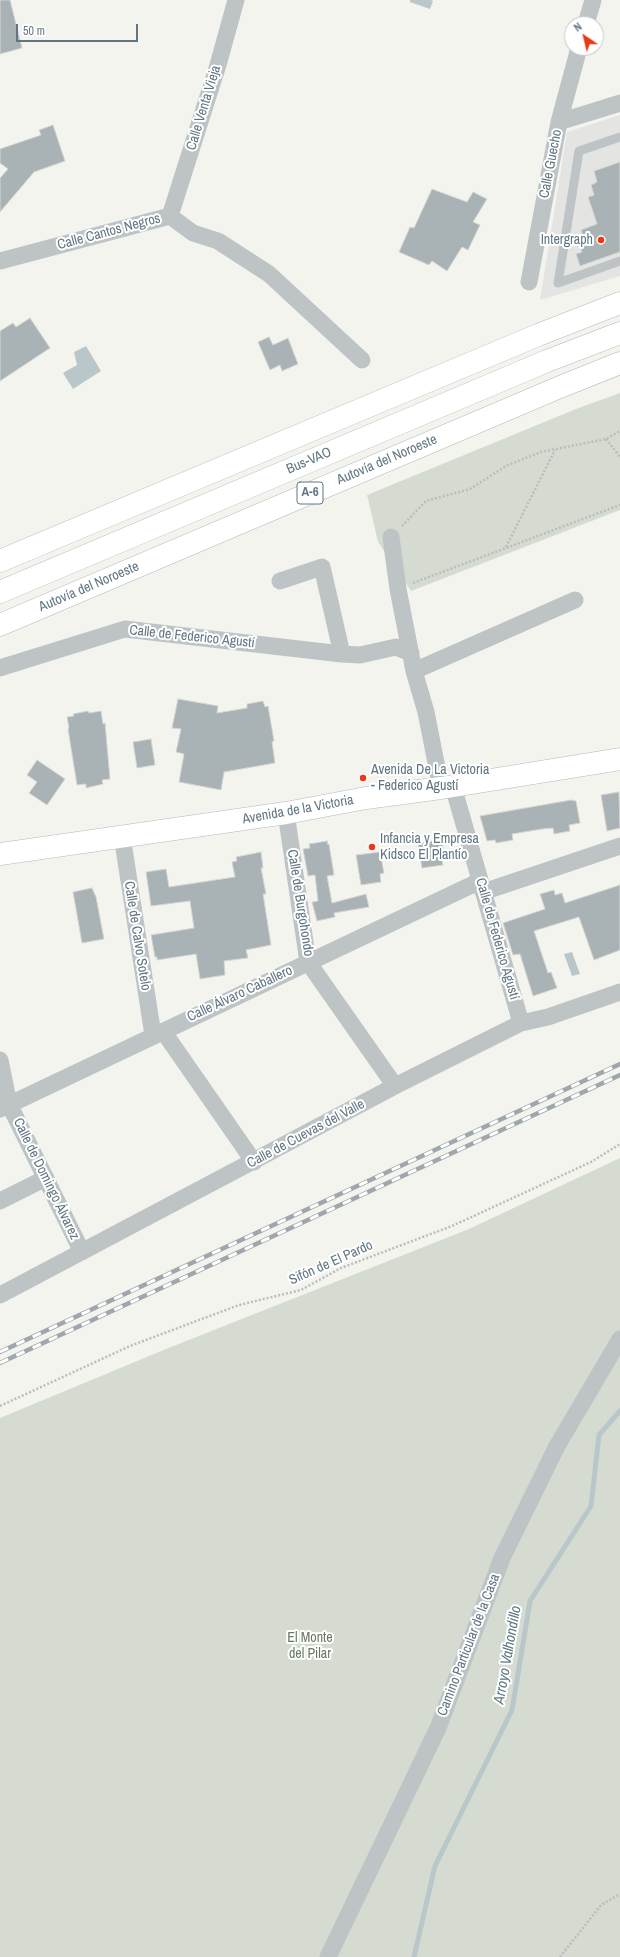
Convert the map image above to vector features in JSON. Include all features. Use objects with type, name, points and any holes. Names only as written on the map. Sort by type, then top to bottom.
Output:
[{"type":"main road","points":[[0,561],[531,338],[620,304]]},
{"type":"main road","name":"Bus-VAO","points":[[0,592],[547,361],[620,333]]},
{"type":"main road","name":"Autovía del Noroeste","points":[[0,624],[620,363]]},
{"type":"main road","name":"Avenida de la Victoria","points":[[0,854],[286,814],[366,798],[447,787],[620,759]]},
{"type":"street","name":"Calle Venta Vieja","points":[[170,216],[218,65],[236,0]]},
{"type":"street","points":[[588,16],[593,0]]},
{"type":"street","name":"Calle Guecho","points":[[529,282],[559,122],[578,56]]},
{"type":"street","points":[[559,122],[620,103]]},
{"type":"street","name":"Calle Cantos Negros","points":[[0,261],[170,216],[193,233],[218,241],[269,274],[362,360]]},
{"type":"street","name":"Calle de Federico Agustí","points":[[391,537],[398,589],[414,671],[447,787],[482,886],[521,1023]]},
{"type":"street","points":[[280,581],[322,566],[342,654]]},
{"type":"street","points":[[414,671],[575,600]]},
{"type":"street","name":"Calle de Federico Agustí","points":[[0,668],[125,629],[342,654],[360,655],[396,647],[411,653]]},
{"type":"street","name":"Calle de Burgohondo","points":[[286,814],[308,962],[395,1086]]},
{"type":"street","name":"Calle de Calvo Sotelo","points":[[122,836],[158,1033],[254,1162]]},
{"type":"street","name":"Calle Álvaro Caballero","points":[[4,1106],[308,962],[482,886],[620,846]]},
{"type":"street","name":"Calle de Cuevas del Valle","points":[[0,1295],[254,1162],[395,1086],[521,1023],[548,1017],[610,997],[620,992]]},
{"type":"street","name":"Calle de Domingo Álvarez","points":[[0,1060],[4,1106],[46,1178],[82,1252]]},
{"type":"street","points":[[0,1201],[46,1178]]},
{"type":"street","name":"Camino Particular de la Casa","points":[[328,1957],[438,1728],[502,1558],[557,1446],[620,1339]]},
{"type":"lane","points":[[620,138],[579,151],[558,283],[620,261]]},
{"type":"path","points":[[391,537],[426,501],[470,489],[506,466],[541,452],[606,439],[620,431]]},
{"type":"path","points":[[606,439],[620,457]]},
{"type":"path","points":[[506,548],[555,449]]},
{"type":"path","points":[[398,589],[620,505]]},
{"type":"path","name":"Sifón de El Pardo","points":[[0,1406],[130,1346],[239,1305],[301,1290],[341,1268],[452,1226],[591,1162],[620,1144]]},
{"type":"path","points":[[560,1957],[601,1905],[620,1894]]},
{"type":"shaded area","points":[[410,0],[433,1],[430,9],[410,2]]},
{"type":"shaded area","points":[[620,115],[620,276],[540,300],[567,132]]},
{"type":"shaded area","points":[[86,346],[101,371],[73,389],[63,373],[77,365],[74,352]]},
{"type":"shaded area","points":[[572,952],[580,974],[572,976],[564,954]]},
{"type":"green space","points":[[620,393],[620,510],[411,591],[378,542],[367,495],[576,409]]},
{"type":"green space","name":"El Monte del Pilar","points":[[620,1158],[620,1957],[0,1957],[0,1418],[166,1349],[469,1229]]},
{"type":"building","points":[[0,0],[10,0],[22,48],[0,54]]},
{"type":"building","points":[[53,125],[65,161],[34,172],[0,212],[0,178],[8,169],[0,163],[0,149],[41,135],[39,130]]},
{"type":"building","points":[[620,162],[620,252],[580,266],[576,254],[582,252],[578,242],[584,239],[581,230],[597,224],[588,197],[594,195],[591,185],[597,182],[594,171]]},
{"type":"building","points":[[432,189],[467,202],[473,192],[487,199],[473,222],[480,225],[468,250],[462,247],[447,271],[432,261],[429,265],[399,252],[410,227],[414,228]]},
{"type":"building","points":[[30,318],[50,348],[0,381],[0,331],[13,323],[16,327]]},
{"type":"building","points":[[269,337],[273,345],[288,338],[298,364],[282,371],[280,365],[270,370],[258,342]]},
{"type":"building","points":[[178,699],[218,706],[217,713],[247,708],[247,704],[263,701],[265,707],[268,706],[274,741],[272,742],[275,763],[224,772],[221,790],[179,782],[184,754],[176,752],[181,729],[172,728]]},
{"type":"building","points":[[88,711],[89,713],[101,711],[103,724],[105,723],[110,779],[102,780],[103,784],[86,788],[86,784],[77,785],[67,717],[74,716],[73,714]]},
{"type":"building","points":[[151,739],[155,765],[137,768],[133,742]]},
{"type":"building","points":[[37,760],[65,779],[47,805],[29,793],[37,782],[27,775]]},
{"type":"building","points":[[619,792],[620,828],[607,831],[601,795]]},
{"type":"building","points":[[571,800],[576,801],[580,823],[569,825],[570,831],[554,834],[553,828],[542,829],[512,834],[513,840],[496,843],[495,840],[487,841],[480,816]]},
{"type":"building","points":[[442,840],[444,855],[441,855],[443,865],[422,868],[418,843]]},
{"type":"building","points":[[327,841],[328,845],[329,844],[334,875],[327,876],[332,903],[366,894],[369,907],[334,913],[335,917],[317,921],[312,902],[318,901],[315,875],[308,876],[303,849],[310,848],[309,844]]},
{"type":"building","points":[[261,852],[263,868],[261,868],[266,894],[263,894],[271,945],[246,950],[248,958],[224,961],[225,975],[200,979],[196,954],[157,960],[157,957],[155,957],[151,935],[194,928],[190,901],[151,906],[146,872],[166,869],[169,887],[235,877],[232,862],[237,861],[236,857]]},
{"type":"building","points":[[380,852],[384,873],[380,874],[381,882],[361,885],[356,855]]},
{"type":"building","points":[[620,885],[620,950],[594,960],[579,917],[534,931],[548,973],[551,972],[557,988],[533,996],[520,954],[513,955],[503,923],[545,909],[540,894],[554,890],[555,895],[562,893],[565,903]]},
{"type":"building","points":[[92,888],[96,897],[104,939],[82,943],[73,892]]},
{"type":"waterway","name":"Arroyo Valhondillo","points":[[414,1957],[435,1866],[512,1710],[530,1601],[591,1506],[599,1435],[620,1411]]},
{"type":"railway","points":[[0,1352],[620,1064]]},
{"type":"railway","points":[[0,1363],[620,1075]]},
{"type":"place","name":"Intergraph","points":[[601,240]]},
{"type":"place","name":"Avenida De La Victoria - Federico Agustí","points":[[363,778]]},
{"type":"place","name":"Infancia y Empresa Kidsco El Plantío","points":[[372,847]]}]
